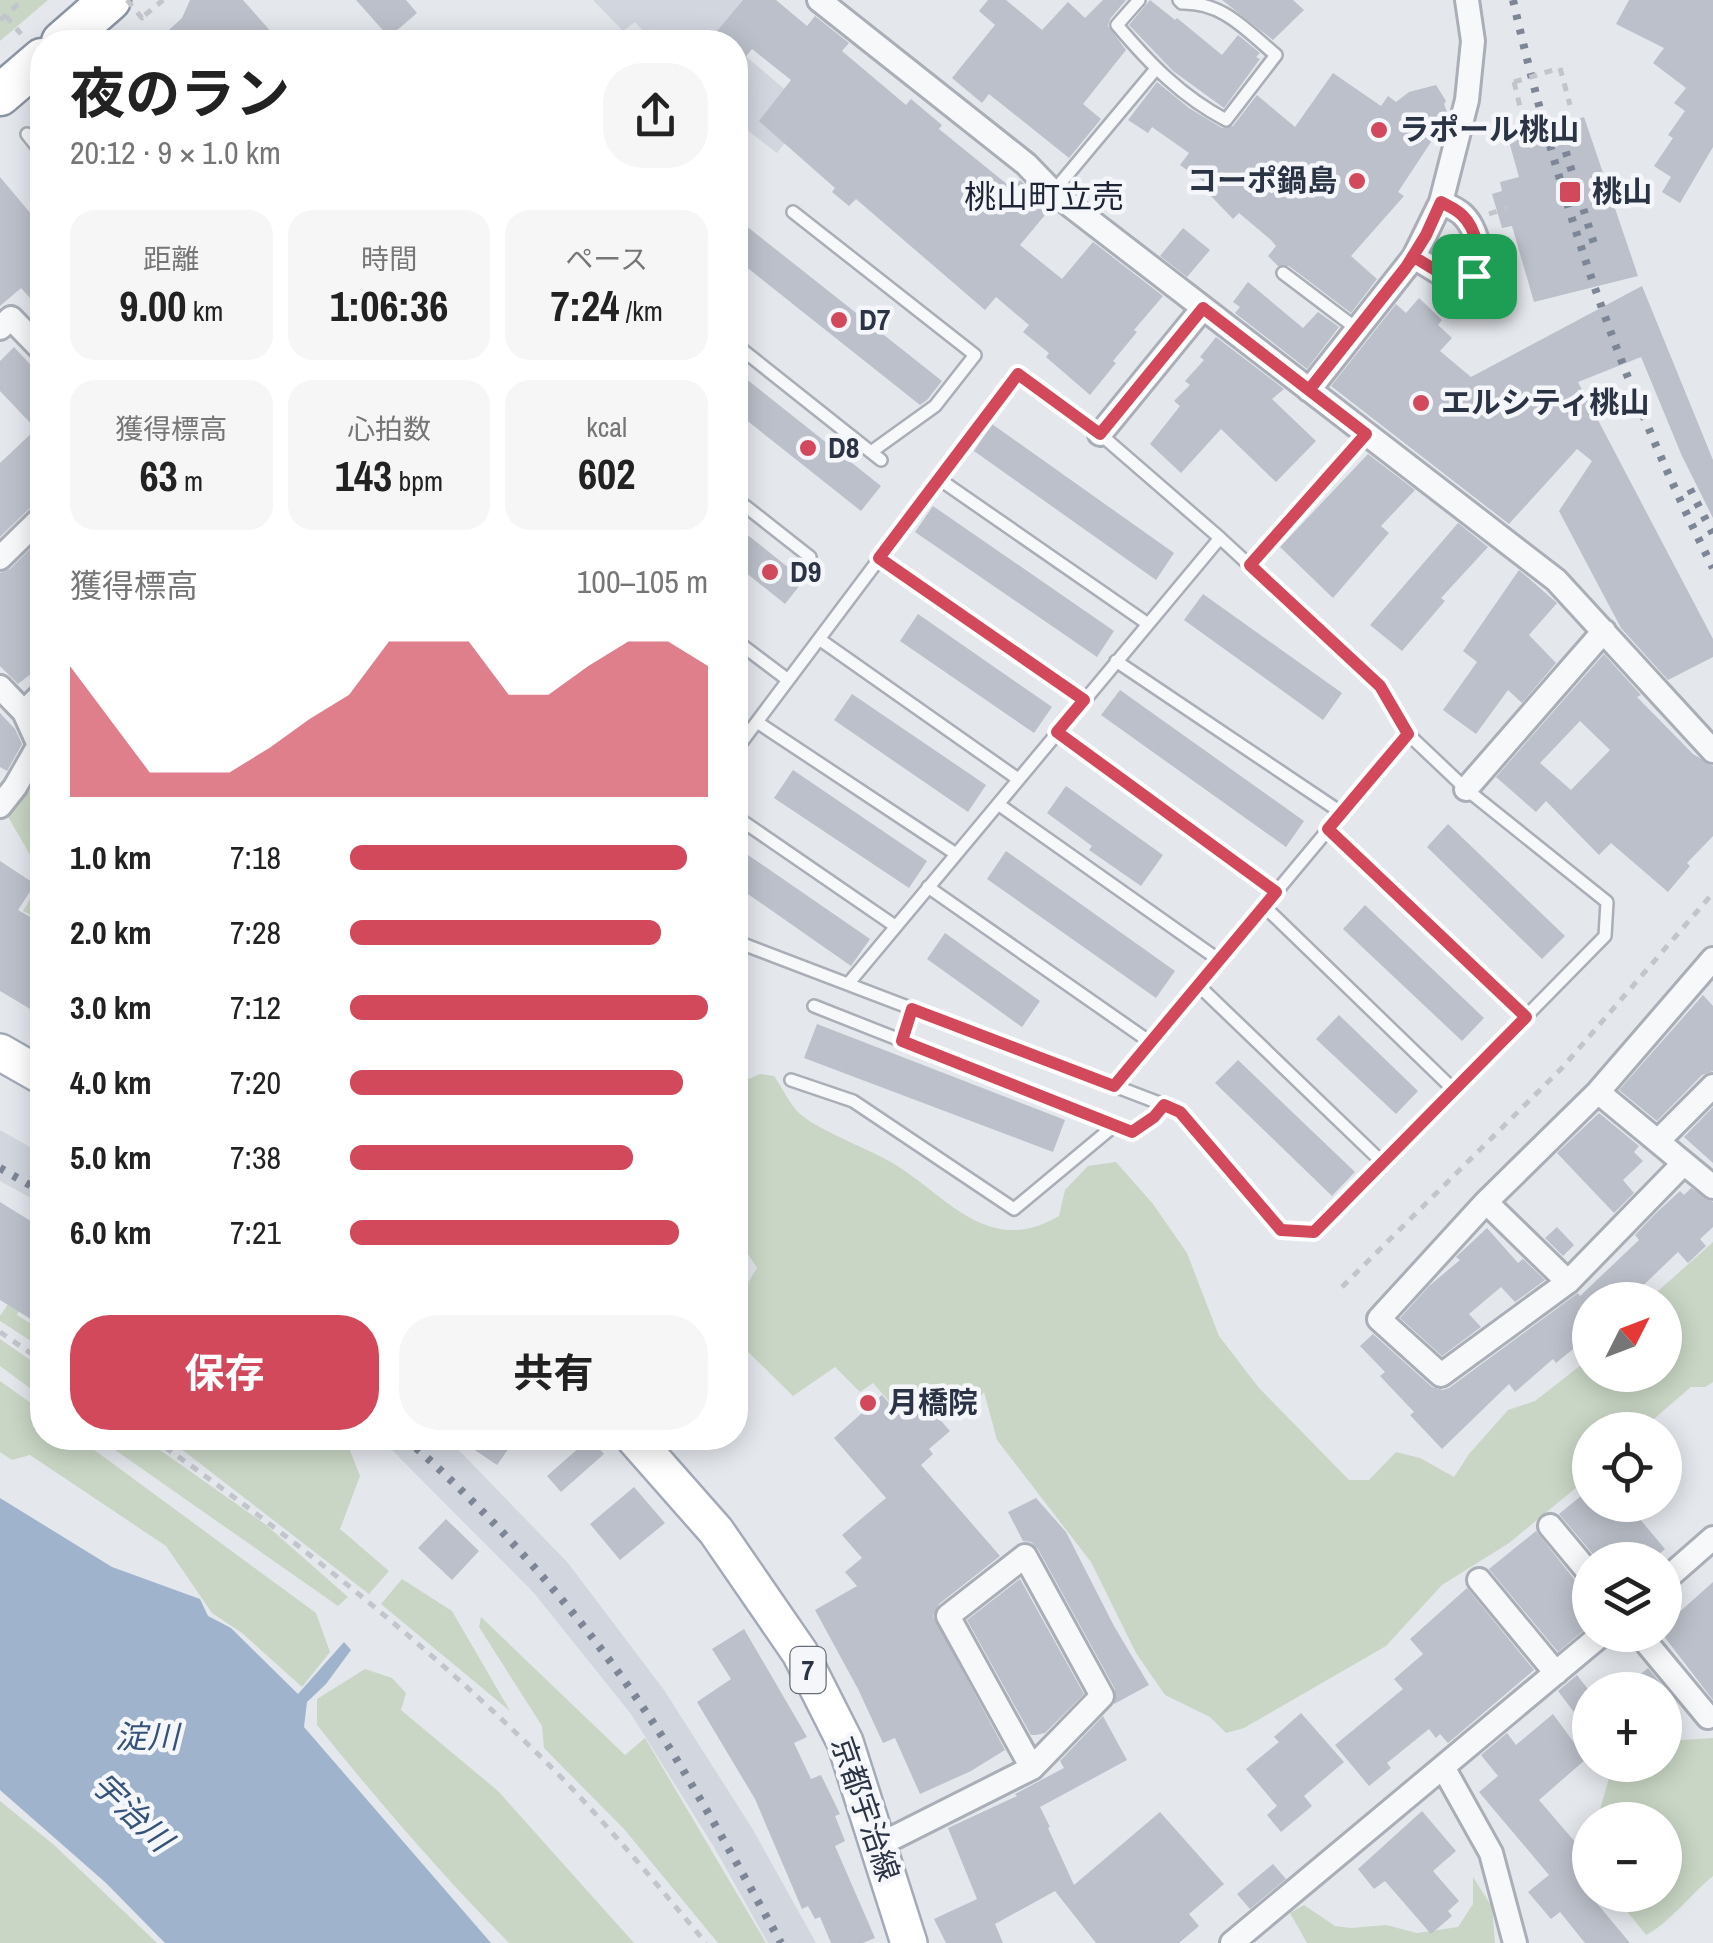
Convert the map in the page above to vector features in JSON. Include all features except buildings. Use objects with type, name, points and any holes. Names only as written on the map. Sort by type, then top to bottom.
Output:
[{"type":"highway","points":[[0,95],[30,70]]},
{"type":"main road","points":[[0,1052],[30,1069]]},
{"type":"main road","name":"京都宇治線","points":[[645,1450],[716,1531],[800,1653],[845,1742],[909,1943]]},
{"type":"street","points":[[820,0],[1026,164],[1053,192],[1556,580],[1713,751]]},
{"type":"street","points":[[1309,390],[1414,257],[1441,202],[1467,100],[1473,41],[1467,0]]},
{"type":"street","points":[[1414,257],[1458,284],[1474,276],[1479,268],[1472,228],[1466,218],[1441,202]]},
{"type":"street","points":[[1100,434],[1203,308]]},
{"type":"street","points":[[0,328],[11,318],[30,338]]},
{"type":"street","points":[[0,558],[30,529]]},
{"type":"street","points":[[1466,789],[1604,631]]},
{"type":"street","points":[[0,686],[30,724]]},
{"type":"street","points":[[24,712],[30,706]]},
{"type":"street","points":[[0,806],[30,762]]},
{"type":"street","points":[[1684,1163],[1568,1282],[1442,1376],[1379,1319],[1486,1202],[1598,1092],[1713,959]]},
{"type":"street","points":[[1658,1142],[1713,1086]]},
{"type":"street","points":[[1598,1092],[1713,1187]]},
{"type":"street","points":[[1486,1202],[1568,1282]]},
{"type":"street","points":[[1550,1526],[1572,1552]]},
{"type":"street","points":[[1682,1565],[1713,1538]]},
{"type":"street","points":[[879,1845],[1032,1768],[1102,1696],[1025,1556],[948,1616],[1032,1768]]},
{"type":"street","points":[[1479,1580],[1556,1673]]},
{"type":"street","points":[[1232,1943],[1581,1652]]},
{"type":"street","points":[[1654,1652],[1708,1717]]},
{"type":"street","points":[[1443,1767],[1491,1853],[1515,1943]]},
{"type":"lane","points":[[1139,0],[1117,26],[1155,70],[1196,104],[1226,120],[1276,55],[1205,2],[1179,0]]},
{"type":"lane","points":[[1053,192],[1155,70]]},
{"type":"lane","points":[[27,134],[30,138]]},
{"type":"lane","points":[[748,354],[876,456],[935,406],[976,355],[793,212]]},
{"type":"lane","points":[[1283,273],[1357,329]]},
{"type":"lane","points":[[748,734],[1018,374],[1100,434],[1220,538],[1380,686],[1408,734],[1466,789],[1607,902],[1605,936],[1314,1232],[1281,1230],[1180,1112],[748,946]]},
{"type":"lane","points":[[1250,565],[1366,434]]},
{"type":"lane","points":[[939,479],[1148,624]]},
{"type":"lane","points":[[748,508],[810,557]]},
{"type":"lane","points":[[848,984],[1220,538]]},
{"type":"lane","points":[[879,558],[1084,700]]},
{"type":"lane","points":[[819,639],[1018,780]]},
{"type":"lane","points":[[748,650],[788,680]]},
{"type":"lane","points":[[1116,662],[1342,813]]},
{"type":"lane","points":[[757,722],[956,854]]},
{"type":"lane","points":[[1057,732],[1276,892]]},
{"type":"lane","points":[[1114,1086],[1408,734]]},
{"type":"lane","points":[[998,804],[1219,960]]},
{"type":"lane","points":[[748,825],[895,926]]},
{"type":"lane","points":[[1328,829],[1526,1017]]},
{"type":"lane","points":[[928,887],[1150,1042]]},
{"type":"lane","points":[[1264,906],[1454,1090]]},
{"type":"lane","points":[[1198,984],[1382,1163]]},
{"type":"lane","points":[[814,1006],[1132,1132],[1164,1105]]},
{"type":"lane","points":[[902,1041],[912,1009]]},
{"type":"lane","points":[[791,1080],[854,1101],[1014,1209],[1116,1125]]},
{"type":"path","points":[[3,18],[23,0]]},
{"type":"path","points":[[127,0],[142,18],[163,0]]},
{"type":"path","points":[[3,18],[79,29],[151,0]]},
{"type":"path","points":[[1523,119],[1514,82],[1560,68],[1570,105]]},
{"type":"path","points":[[1489,214],[1507,208]]},
{"type":"path","points":[[1342,1288],[1562,1068],[1713,893]]},
{"type":"path","points":[[0,1332],[30,1353]]},
{"type":"path","points":[[169,1450],[271,1522],[436,1660],[560,1777],[706,1943]]},
{"type":"shaded area","points":[[593,0],[768,0],[742,30],[643,30],[635,22],[622,30]]},
{"type":"shaded area","points":[[748,58],[810,111],[777,153],[748,131]]},
{"type":"shaded area","points":[[0,1130],[30,1147],[30,1197],[0,1181]]},
{"type":"shaded area","points":[[392,1450],[459,1450],[568,1563],[664,1690],[752,1828],[816,1943],[768,1943],[631,1714],[534,1593]]},
{"type":"green space","points":[[0,0],[48,0],[0,41]]},
{"type":"green space","points":[[25,789],[30,791],[30,856],[29,853],[7,815]]},
{"type":"green space","points":[[760,1074],[774,1076],[793,1106],[809,1121],[896,1165],[953,1207],[991,1227],[1034,1227],[1059,1216],[1065,1190],[1088,1166],[1116,1162],[1153,1204],[1187,1253],[1219,1336],[1259,1388],[1349,1480],[1369,1480],[1396,1452],[1420,1458],[1454,1477],[1508,1410],[1535,1401],[1572,1372],[1572,1392],[1682,1392],[1682,1282],[1668,1282],[1713,1242],[1713,1382],[1705,1387],[1691,1387],[1662,1412],[1572,1412],[1572,1491],[1509,1543],[1442,1585],[1386,1646],[1244,1728],[1226,1733],[1210,1717],[1165,1695],[1136,1653],[1091,1562],[997,1440],[984,1392],[973,1407],[943,1421],[923,1398],[902,1416],[873,1383],[860,1392],[835,1367],[793,1396],[748,1352],[748,1283],[757,1268],[748,1254],[748,1078]]},
{"type":"green space","points":[[20,1286],[30,1289],[17,1315],[30,1323],[30,1340],[0,1321]]},
{"type":"green space","points":[[0,1339],[30,1360],[30,1388],[0,1366]]},
{"type":"green space","points":[[0,1381],[30,1402],[30,1450],[94,1450],[316,1613],[330,1652],[302,1687],[242,1633],[212,1613],[166,1546],[30,1455],[12,1460],[0,1452]]},
{"type":"green space","points":[[115,1450],[160,1450],[265,1524],[348,1597],[338,1606]]},
{"type":"green space","points":[[183,1450],[350,1450],[360,1476],[340,1529],[389,1571],[369,1594]]},
{"type":"green space","points":[[402,1579],[452,1611],[510,1711],[381,1604]]},
{"type":"green space","points":[[481,1617],[625,1755],[645,1738],[766,1943],[718,1943],[624,1829],[544,1748],[542,1726],[479,1627]]},
{"type":"green space","points":[[365,1669],[392,1678],[406,1693],[401,1710],[498,1791],[634,1943],[509,1943],[410,1837],[317,1725],[317,1699]]},
{"type":"green space","points":[[1713,1738],[1713,1876],[1682,1906],[1682,1802],[1602,1802],[1608,1782],[1682,1782],[1682,1740]]},
{"type":"green space","points":[[0,1801],[54,1845],[157,1943],[0,1943]]},
{"type":"green space","points":[[1473,1877],[1492,1907],[1495,1943],[1307,1943],[1290,1913],[1304,1905],[1335,1926],[1351,1928],[1386,1925],[1417,1933],[1458,1927],[1473,1904]]},
{"type":"green space","points":[[1628,1912],[1676,1912],[1663,1924],[1646,1935]]},
{"type":"water","name":"淀川","points":[[0,1498],[112,1567],[200,1599],[208,1616],[231,1628],[298,1694],[344,1642],[351,1650],[307,1702],[304,1727],[491,1943],[165,1943],[106,1883],[0,1790]]},
{"type":"railway","points":[[1513,0],[1550,147],[1596,290],[1650,431],[1713,568]]},
{"type":"railway","points":[[1557,123],[1595,247]]},
{"type":"railway","points":[[1690,489],[1713,534]]},
{"type":"railway","points":[[0,1168],[30,1185]]},
{"type":"railway","points":[[418,1450],[521,1552],[624,1680],[683,1770],[781,1943]]},
{"type":"place","name":"ラポール桃山","points":[[1379,130]]},
{"type":"place","name":"コーポ鍋島","points":[[1357,181]]},
{"type":"place","name":"桃山","points":[[1570,192]]},
{"type":"place","name":"D7","points":[[839,320]]},
{"type":"place","name":"エルシティ桃山","points":[[1421,403]]},
{"type":"place","name":"D8","points":[[808,448]]},
{"type":"place","name":"D9","points":[[770,572]]},
{"type":"place","name":"月橋院","points":[[868,1403]]},
{"type":"district","name":"桃山町立売","points":[[1044,197]]},
{"type":"route","points":[[1474,276],[1458,284],[1414,257],[1309,390],[1203,308],[1100,434],[1018,374],[879,558],[1084,700],[1057,732],[1276,892],[1114,1086],[912,1009],[902,1041],[1132,1132],[1164,1105],[1180,1112],[1281,1230],[1314,1232],[1526,1017],[1328,829],[1408,734],[1380,686],[1250,565],[1366,434],[1309,390],[1405,269],[1414,257],[1441,202],[1458,211],[1472,228],[1479,259],[1474,276]]},
{"type":"water label","name":"宇治川","points":[[132,1812]]}]
